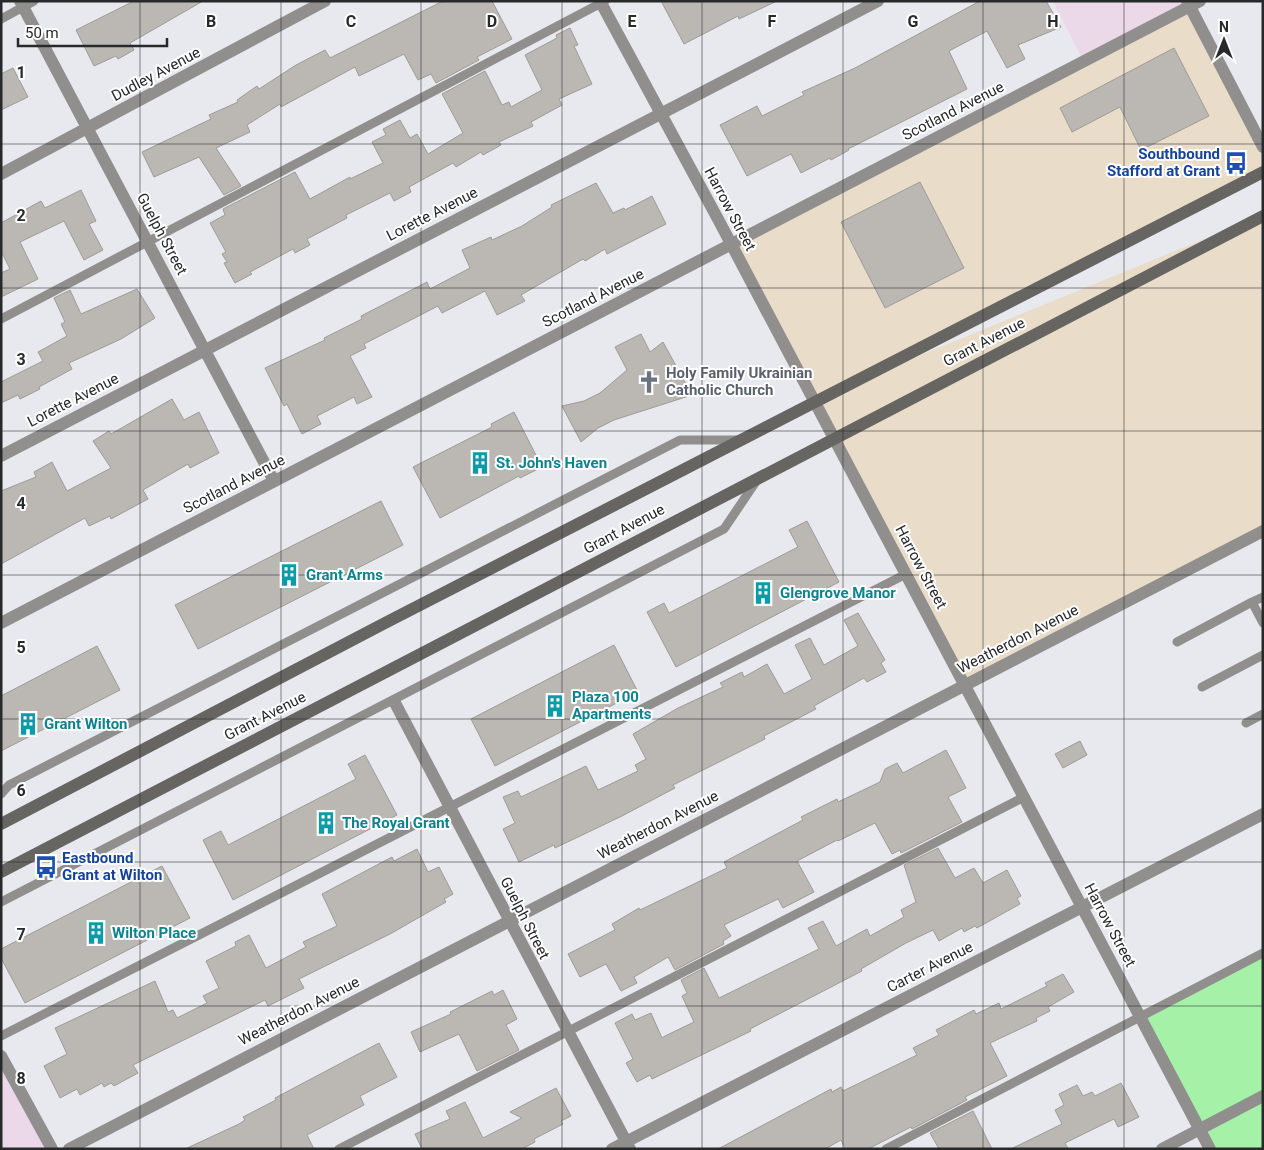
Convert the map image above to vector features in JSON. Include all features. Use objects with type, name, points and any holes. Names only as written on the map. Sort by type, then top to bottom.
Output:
[{"type":"main road","name":"Grant Avenue","points":[[1,824],[1263,172]]},
{"type":"main road","name":"Grant Avenue","points":[[1,872],[834,437],[1263,216]]},
{"type":"street","name":"Dudley Avenue","points":[[1,174],[326,1]]},
{"type":"street","name":"Lorette Avenue","points":[[1,456],[878,1]]},
{"type":"street","name":"Harrow Street","points":[[602,2],[1210,1149]]},
{"type":"street","name":"Guelph Street","points":[[26,3],[87,129],[274,482]]},
{"type":"street","points":[[1192,3],[1263,147]]},
{"type":"street","name":"Scotland Avenue","points":[[1,623],[1192,3]]},
{"type":"street","name":"Weatherdon Avenue","points":[[69,1149],[1263,530]]},
{"type":"street","name":"Guelph Street","points":[[394,701],[450,805],[508,921],[628,1145]]},
{"type":"street","name":"Carter Avenue","points":[[612,1149],[628,1145],[1263,814]]},
{"type":"street","points":[[1,1056],[52,1149]]},
{"type":"street","points":[[1162,1149],[1263,1096]]},
{"type":"lane","points":[[1,319],[149,243],[602,2]]},
{"type":"lane","points":[[1,18],[26,3]]},
{"type":"lane","points":[[1,794],[9,785],[680,440],[741,440]]},
{"type":"lane","points":[[1,902],[394,701],[724,529],[758,478]]},
{"type":"lane","points":[[1,1036],[450,805],[906,574]]},
{"type":"lane","points":[[1176,642],[1263,597]]},
{"type":"lane","points":[[1252,602],[1263,623]]},
{"type":"lane","points":[[1202,687],[1263,655]]},
{"type":"lane","points":[[1246,723],[1263,714]]},
{"type":"lane","points":[[339,1149],[1024,797]]},
{"type":"lane","points":[[886,1149],[1263,953]]},
{"type":"shaded area","points":[[1053,1],[1200,1],[1083,61]]},
{"type":"shaded area","points":[[1190,7],[1263,147],[1263,172],[862,379],[1263,215],[1263,531],[965,685],[730,245]]},
{"type":"shaded area","points":[[1,1056],[52,1149],[1,1149]]},
{"type":"green space","points":[[1263,953],[1263,1149],[1210,1149],[1140,1017]]},
{"type":"building","points":[[134,1],[203,1],[130,43],[134,50],[118,59],[116,56],[94,66],[76,30]]},
{"type":"building","points":[[443,1],[492,1],[512,39],[477,57],[479,60],[436,83],[431,74],[418,80],[404,54],[359,76],[355,67],[281,107],[280,104],[247,125],[250,132],[216,148],[241,186],[224,195],[199,157],[154,177],[142,152],[211,119],[209,115],[238,102],[237,100],[257,86],[259,89],[296,65],[325,50],[330,58]]},
{"type":"building","points":[[661,1],[777,1],[739,19],[738,16],[684,44]]},
{"type":"building","points":[[980,1],[1046,1],[1061,27],[1018,45],[1025,59],[1007,68],[987,31],[949,51],[967,89],[848,149],[831,160],[830,158],[801,173],[791,154],[747,176],[720,125],[757,106],[762,116],[804,95],[802,92],[855,68]]},
{"type":"building","points":[[570,28],[578,45],[574,46],[592,84],[559,99],[562,105],[531,122],[533,126],[499,142],[501,145],[483,155],[481,152],[456,167],[453,163],[409,187],[411,192],[394,201],[390,193],[346,215],[347,218],[307,239],[310,245],[295,253],[293,249],[250,272],[252,274],[235,283],[224,263],[227,262],[222,254],[226,252],[210,223],[225,215],[223,209],[295,172],[310,199],[350,177],[350,179],[383,163],[372,142],[386,135],[383,129],[400,120],[410,138],[417,134],[428,154],[463,133],[442,94],[485,71],[502,105],[509,102],[511,107],[542,90],[525,55],[557,38],[556,35]]},
{"type":"building","points":[[1174,48],[1209,116],[1141,150],[1120,107],[1072,132],[1060,108]]},
{"type":"building","points":[[13,68],[28,97],[1,110],[1,74]]},
{"type":"building","points":[[920,182],[964,268],[885,308],[841,222]]},
{"type":"building","points":[[596,183],[613,213],[624,208],[625,210],[652,196],[666,224],[607,254],[605,249],[585,261],[583,259],[521,295],[525,301],[497,315],[485,291],[442,313],[438,306],[364,344],[366,348],[350,356],[372,397],[357,404],[354,397],[317,416],[321,424],[302,434],[287,404],[284,406],[265,368],[325,340],[324,338],[362,319],[361,316],[427,282],[430,289],[470,268],[462,250],[491,237],[492,240],[522,226],[552,207],[551,205]]},
{"type":"building","points":[[81,190],[96,221],[89,224],[103,250],[84,260],[64,221],[20,242],[38,279],[1,297],[1,273],[10,269],[1,251],[1,223],[41,201],[45,208]]},
{"type":"building","points":[[137,289],[155,318],[121,339],[69,363],[72,369],[39,387],[40,389],[20,399],[18,395],[1,403],[1,382],[43,361],[38,352],[67,336],[61,324],[65,322],[54,298],[70,290],[81,314]]},
{"type":"building","name":"Holy Family Ukrainian Catholic Church","points":[[641,334],[650,352],[663,342],[692,395],[614,420],[598,428],[581,442],[562,406],[584,401],[600,393],[627,370],[615,347]]},
{"type":"building","points":[[172,399],[184,420],[199,412],[219,453],[190,468],[188,464],[143,490],[148,499],[111,519],[110,516],[89,526],[85,518],[1,564],[1,491],[36,477],[34,472],[52,462],[67,491],[111,468],[93,441],[109,431],[111,434]]},
{"type":"building","name":"St. John's Haven","points":[[514,412],[542,467],[520,478],[519,476],[440,518],[413,467],[492,427],[491,424]]},
{"type":"building","name":"Grant Arms","points":[[381,501],[403,545],[198,649],[175,605]]},
{"type":"building","name":"Glengrove Manor","points":[[807,521],[839,582],[676,667],[647,612],[664,603],[669,613],[798,547],[789,530]]},
{"type":"building","points":[[858,613],[885,660],[881,663],[886,672],[867,682],[864,678],[814,706],[816,709],[764,736],[765,739],[673,785],[675,788],[622,816],[555,848],[554,845],[519,862],[503,829],[515,823],[503,797],[518,791],[521,797],[586,766],[598,790],[638,771],[635,765],[646,759],[633,734],[678,708],[723,687],[720,683],[742,672],[744,677],[767,664],[784,694],[812,679],[795,645],[810,638],[824,665],[858,646],[844,620]]},
{"type":"building","name":"Plaza 100 Apartments","points":[[614,645],[638,692],[495,766],[471,719]]},
{"type":"building","name":"Grant Wilton","points":[[97,646],[120,690],[1,751],[1,696]]},
{"type":"building","points":[[1080,741],[1087,755],[1063,768],[1055,754]]},
{"type":"building","points":[[946,750],[966,788],[948,797],[962,822],[901,853],[900,850],[892,854],[875,823],[797,861],[814,892],[783,908],[778,899],[724,925],[731,936],[723,941],[724,944],[675,970],[668,957],[634,977],[637,983],[621,991],[606,964],[580,977],[568,954],[615,930],[612,924],[639,908],[640,910],[727,868],[724,862],[803,820],[801,817],[837,799],[838,802],[880,782],[885,769],[897,763],[903,773]]},
{"type":"building","name":"The Royal Grant","points":[[365,755],[397,815],[233,900],[203,840],[221,831],[228,845],[356,779],[348,764]]},
{"type":"building","points":[[938,848],[955,878],[974,868],[983,883],[1007,870],[1021,896],[1017,898],[1020,904],[977,928],[975,926],[964,932],[962,928],[939,941],[933,930],[906,943],[861,969],[862,971],[750,1029],[751,1031],[652,1079],[650,1075],[637,1082],[626,1063],[633,1059],[615,1023],[632,1014],[635,1020],[651,1013],[662,1038],[694,1022],[682,996],[687,993],[681,980],[704,968],[719,998],[819,949],[808,928],[823,921],[836,946],[867,929],[870,936],[904,917],[901,910],[916,902],[904,865]]},
{"type":"building","points":[[417,849],[428,872],[439,867],[453,894],[444,899],[446,902],[390,934],[299,979],[304,988],[268,1006],[265,1000],[133,1065],[138,1073],[114,1086],[111,1083],[104,1087],[102,1083],[80,1095],[77,1089],[60,1098],[44,1066],[67,1054],[55,1028],[155,981],[168,1012],[173,1010],[177,1018],[207,1003],[203,996],[219,988],[206,961],[236,946],[235,942],[249,935],[266,968],[306,947],[303,942],[337,926],[322,894],[392,857],[394,861]]},
{"type":"building","name":"Wilton Place","points":[[162,866],[190,918],[25,1003],[1,958],[1,949]]},
{"type":"building","points":[[1063,974],[1074,992],[1048,1007],[1050,1011],[1036,1018],[1037,1021],[990,1043],[1007,1076],[965,1097],[967,1100],[912,1129],[911,1127],[868,1149],[845,1149],[841,1140],[825,1149],[718,1149],[831,1089],[832,1092],[841,1087],[843,1091],[917,1055],[913,1048],[939,1035],[936,1030],[974,1010],[976,1014],[999,1003],[1001,1009],[1047,986],[1045,983]]},
{"type":"building","points":[[503,990],[517,1019],[506,1025],[519,1050],[477,1071],[459,1034],[420,1052],[411,1032],[451,1014],[450,1012],[492,991],[494,995]]},
{"type":"building","points":[[379,1043],[397,1077],[360,1096],[364,1105],[307,1135],[314,1149],[185,1149],[239,1124],[245,1120],[243,1117],[276,1100],[275,1098]]},
{"type":"building","points":[[1121,1083],[1139,1117],[1118,1127],[1114,1119],[1065,1143],[1068,1149],[1011,1149],[1062,1124],[1055,1110],[1064,1105],[1059,1094],[1077,1085],[1083,1096],[1092,1092],[1095,1096]]},
{"type":"building","points":[[556,1088],[571,1116],[561,1121],[563,1124],[534,1139],[535,1142],[522,1149],[422,1149],[415,1134],[450,1119],[446,1111],[465,1102],[483,1138],[522,1118],[510,1112]]},
{"type":"building","points":[[973,1111],[992,1149],[939,1149],[930,1133]]},
{"type":"place","name":"Southbound Stafford at Grant","points":[[1236,163]]},
{"type":"place","name":"Holy Family Ukrainian Catholic Church","points":[[649,382]]},
{"type":"place","name":"St. John's Haven","points":[[480,463]]},
{"type":"place","name":"Grant Arms","points":[[289,575]]},
{"type":"place","name":"Glengrove Manor","points":[[763,593]]},
{"type":"place","name":"Plaza 100 Apartments","points":[[555,706]]},
{"type":"place","name":"Grant Wilton","points":[[28,724]]},
{"type":"place","name":"The Royal Grant","points":[[326,823]]},
{"type":"place","name":"Eastbound Grant at Wilton","points":[[46,867]]},
{"type":"place","name":"Wilton Place","points":[[96,933]]}]
